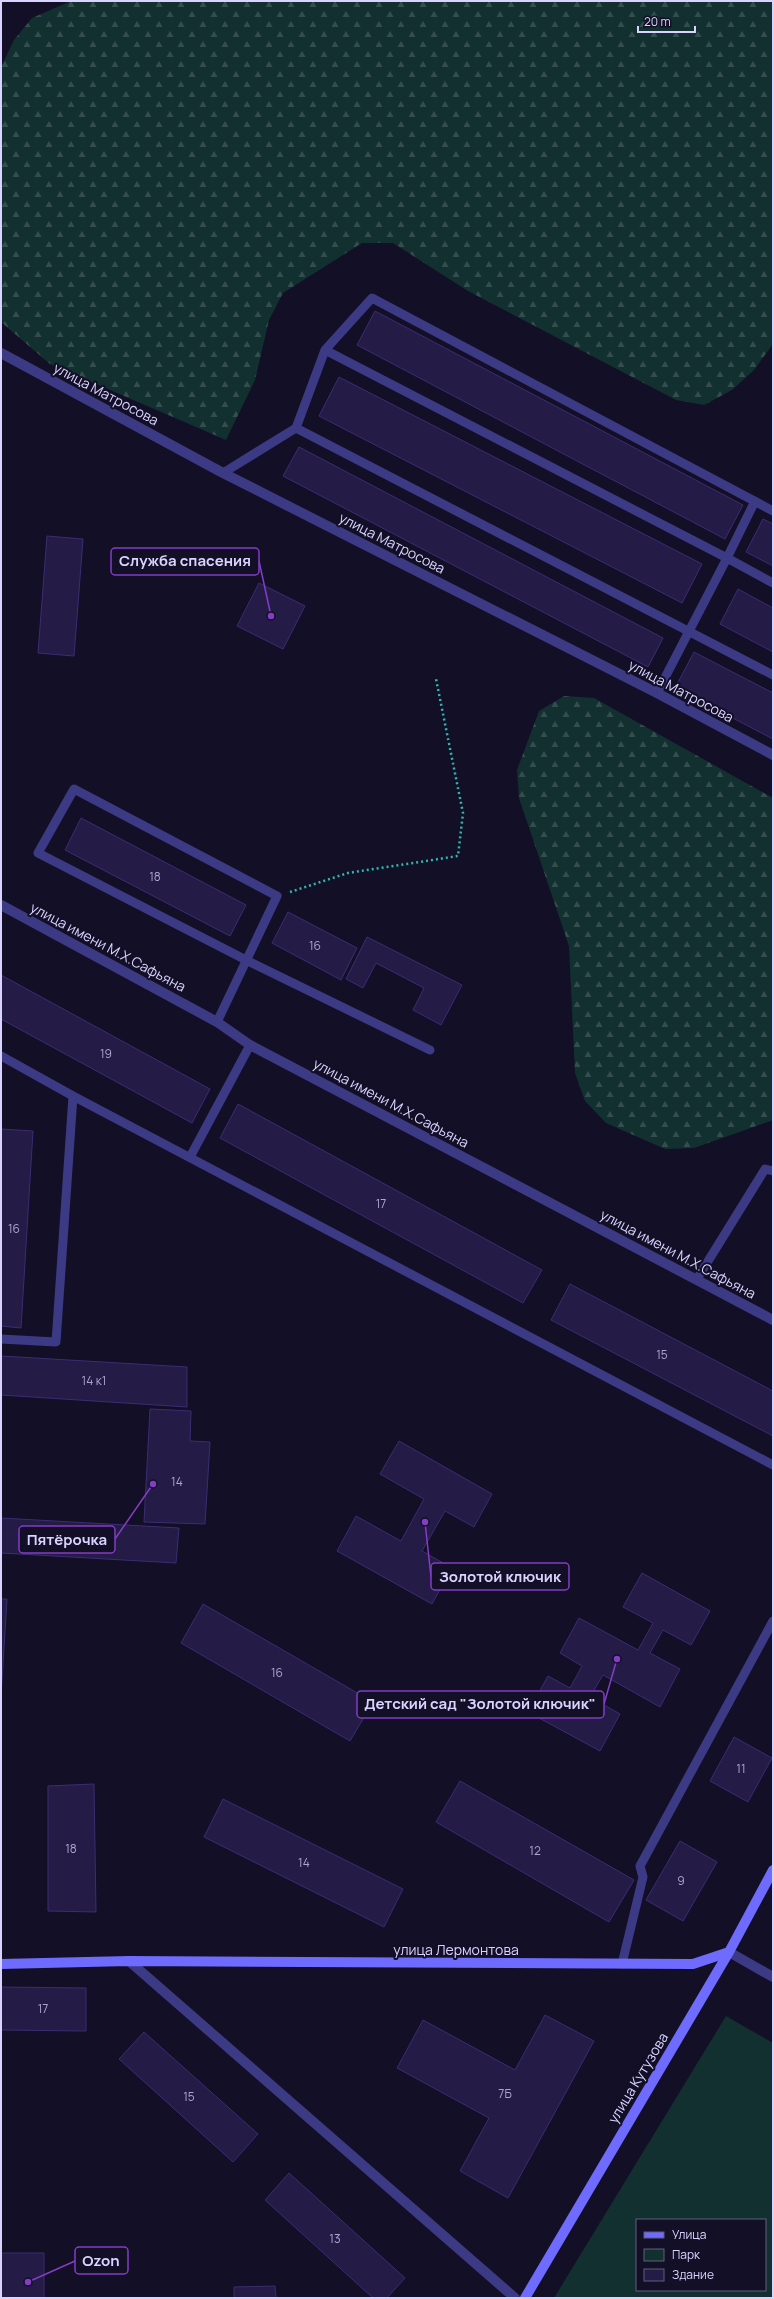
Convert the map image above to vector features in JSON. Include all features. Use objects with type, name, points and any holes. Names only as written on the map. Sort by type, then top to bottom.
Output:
[{"type":"street","name":"улица Матросова","points":[[1,353],[223,473],[657,693],[773,755]]},
{"type":"street","name":"улица имени М.Х.Сафьяна","points":[[1,905],[217,1022],[250,1045],[773,1320]]},
{"type":"street","name":"улица Кутузова","points":[[525,2298],[729,1952],[773,1870]]},
{"type":"street","name":"улица Лермонтова","points":[[1,1964],[129,1962],[693,1964],[729,1952]]},
{"type":"street","points":[[729,1952],[773,1977]]},
{"type":"street","points":[[129,1962],[515,2298]]},
{"type":"lane","points":[[223,473],[296,428],[325,350],[372,298],[773,511]]},
{"type":"lane","points":[[325,350],[728,558],[773,583]]},
{"type":"lane","points":[[296,428],[773,675]]},
{"type":"lane","points":[[657,693],[728,558],[756,501]]},
{"type":"lane","points":[[217,1022],[246,960],[277,896],[74,789],[38,853],[246,960],[430,1050]]},
{"type":"lane","points":[[190,1157],[250,1045]]},
{"type":"lane","points":[[1,1056],[73,1096],[773,1466]]},
{"type":"lane","points":[[1,1339],[56,1342],[73,1096]]},
{"type":"lane","points":[[697,1279],[765,1169],[773,1171]]},
{"type":"lane","points":[[622,1964],[644,1877],[640,1866],[773,1621]]},
{"type":"path","points":[[277,896],[348,874],[458,856],[462,813],[436,680]]},
{"type":"green space","points":[[71,1],[773,1],[773,344],[754,370],[732,390],[704,405],[676,400],[468,291],[393,243],[362,243],[283,293],[269,320],[255,380],[226,440],[50,364],[1,322],[1,67],[14,40],[32,18]]},
{"type":"green space","points":[[564,696],[594,698],[773,798],[773,1120],[694,1148],[665,1149],[606,1123],[585,1101],[575,1073],[569,946],[519,798],[517,770],[539,711]]},
{"type":"green space","points":[[726,2016],[773,2043],[773,2298],[554,2298]]},
{"type":"building","points":[[375,311],[743,505],[725,539],[357,345]]},
{"type":"building","points":[[339,377],[702,564],[682,603],[319,416]]},
{"type":"building","points":[[299,447],[663,638],[648,667],[283,476]]},
{"type":"building","points":[[763,519],[773,524],[773,566],[746,552]]},
{"type":"building","points":[[47,536],[83,539],[74,656],[38,653]]},
{"type":"building","points":[[259,583],[305,606],[283,649],[237,626]]},
{"type":"building","points":[[738,589],[773,608],[773,652],[720,624]]},
{"type":"building","points":[[694,652],[773,693],[773,739],[675,688]]},
{"type":"building","points":[[81,818],[246,905],[230,936],[65,850]]},
{"type":"building","points":[[288,912],[357,948],[341,980],[272,943]]},
{"type":"building","points":[[367,937],[462,985],[441,1025],[413,1010],[424,988],[376,963],[363,988],[346,979]]},
{"type":"building","points":[[1,975],[210,1089],[192,1123],[1,1019]]},
{"type":"building","points":[[238,1104],[542,1270],[523,1303],[220,1138]]},
{"type":"building","points":[[1,1129],[33,1131],[21,1328],[1,1326]]},
{"type":"building","points":[[570,1284],[773,1391],[773,1436],[551,1320]]},
{"type":"building","points":[[1,1356],[187,1367],[187,1407],[1,1395]]},
{"type":"building","points":[[150,1409],[191,1411],[190,1441],[210,1442],[205,1524],[144,1522]]},
{"type":"building","points":[[399,1441],[492,1494],[474,1527],[445,1511],[422,1551],[452,1568],[432,1604],[337,1551],[356,1516],[401,1541],[424,1499],[380,1474]]},
{"type":"building","points":[[1,1518],[179,1528],[176,1563],[1,1553]]},
{"type":"building","points":[[642,1573],[710,1611],[691,1645],[663,1630],[650,1653],[680,1669],[660,1707],[603,1675],[590,1697],[620,1714],[600,1751],[528,1712],[548,1676],[570,1688],[582,1666],[560,1653],[579,1618],[638,1650],[653,1623],[623,1607]]},
{"type":"building","points":[[1,1599],[7,1599],[1,1697]]},
{"type":"building","points":[[203,1604],[373,1702],[350,1741],[181,1643]]},
{"type":"building","points":[[734,1737],[772,1758],[748,1802],[710,1781]]},
{"type":"building","points":[[460,1781],[634,1880],[609,1922],[436,1822]]},
{"type":"building","points":[[94,1784],[96,1912],[48,1911],[48,1786]]},
{"type":"building","points":[[223,1799],[403,1889],[384,1927],[204,1837]]},
{"type":"building","points":[[680,1841],[717,1862],[683,1921],[646,1900]]},
{"type":"building","points":[[1,1987],[86,1988],[86,2031],[1,2030]]},
{"type":"building","points":[[545,2015],[594,2041],[508,2198],[460,2171],[489,2118],[397,2068],[423,2020],[515,2070]]},
{"type":"building","points":[[144,2032],[258,2134],[233,2162],[119,2059]]},
{"type":"building","points":[[289,2173],[405,2278],[387,2298],[373,2298],[265,2200]]},
{"type":"building","points":[[1,2253],[44,2253],[44,2298],[1,2298]]},
{"type":"building","points":[[275,2286],[276,2298],[234,2298],[234,2287]]},
{"type":"place","name":"Служба спасения","points":[[271,616]]},
{"type":"place","name":"Пятёрочка","points":[[153,1484]]},
{"type":"place","name":"Золотой ключик","points":[[425,1522]]},
{"type":"place","name":"Детский сад \"Золотой ключик\"","points":[[617,1659]]},
{"type":"place","name":"Ozon","points":[[28,2282]]}]
